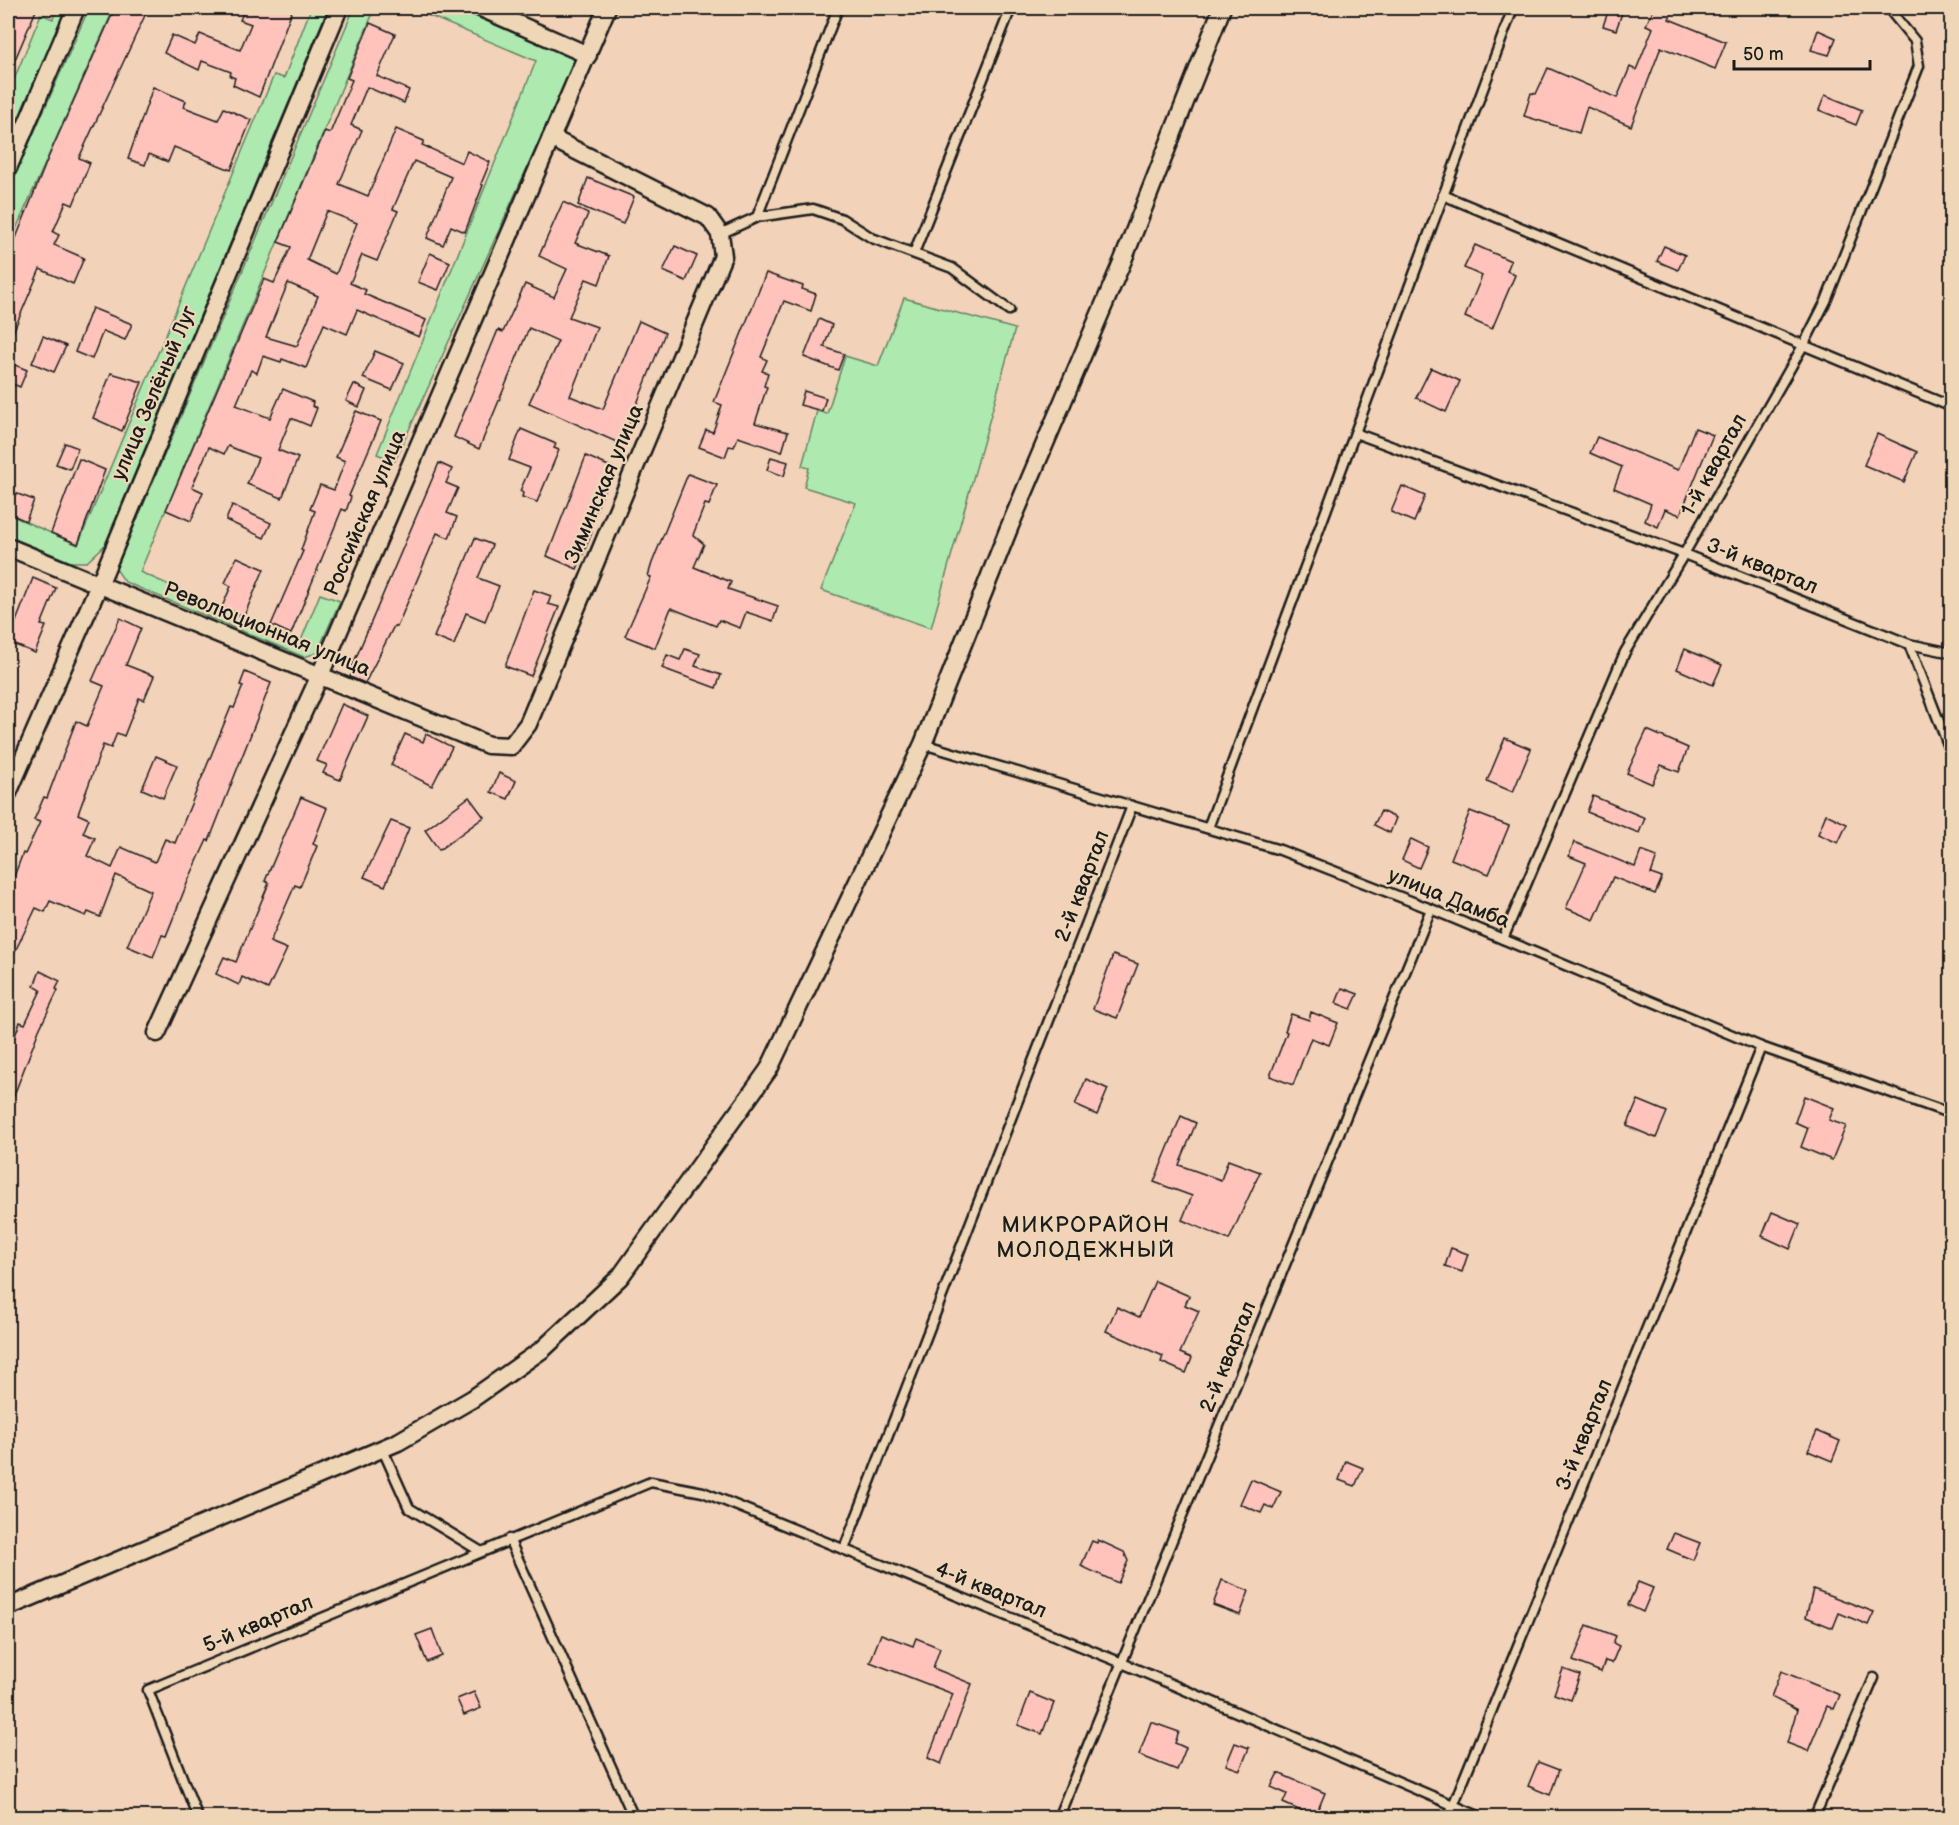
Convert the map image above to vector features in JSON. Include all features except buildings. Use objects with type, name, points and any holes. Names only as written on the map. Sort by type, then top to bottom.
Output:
[{"type":"street","points":[[8,168],[76,8]]},
{"type":"street","name":"улица Зелёный Луг","points":[[8,793],[99,585],[339,8]]},
{"type":"street","points":[[481,8],[588,55]]},
{"type":"street","name":"Российская улица","points":[[157,1033],[320,675],[607,8]]},
{"type":"street","points":[[8,1607],[382,1449],[472,1399],[543,1349],[620,1277],[769,1069],[923,744],[1009,528],[1123,260],[1222,8]]},
{"type":"street","points":[[551,138],[708,217],[720,234]]},
{"type":"street","name":"Зиминская улица","points":[[511,746],[528,724],[723,256],[720,234]]},
{"type":"street","name":"Революционная улица","points":[[8,547],[488,745],[511,746]]},
{"type":"lane","points":[[757,217],[838,8]]},
{"type":"lane","points":[[914,253],[1011,8]]},
{"type":"lane","points":[[1208,828],[1512,8]]},
{"type":"lane","name":"1-й квартал","points":[[1503,939],[1625,651],[1684,554],[1804,344],[1826,301],[1919,66],[1915,41],[1888,8]]},
{"type":"lane","points":[[1443,195],[1952,406]]},
{"type":"lane","points":[[720,234],[757,217],[813,209],[842,219],[872,238],[952,268],[1009,310]]},
{"type":"lane","name":"3-й квартал","points":[[1354,433],[1684,554],[1909,644],[1952,653]]},
{"type":"lane","points":[[1909,644],[1952,755]]},
{"type":"lane","name":"улица Дамба","points":[[923,744],[1280,850],[1431,909],[1761,1047],[1952,1114]]},
{"type":"lane","name":"2-й квартал","points":[[844,1549],[1132,806]]},
{"type":"lane","name":"2-й квартал","points":[[1058,1818],[1431,909]]},
{"type":"lane","name":"3-й квартал","points":[[1448,1818],[1761,1047]]},
{"type":"lane","points":[[382,1449],[409,1508],[480,1551]]},
{"type":"lane","name":"4-й квартал","points":[[509,1539],[651,1482],[703,1492],[1122,1663],[1452,1805]]},
{"type":"lane","points":[[509,1539],[634,1818]]},
{"type":"lane","name":"5-й квартал","points":[[198,1818],[148,1690],[509,1539]]},
{"type":"lane","points":[[1814,1818],[1874,1678]]},
{"type":"lane","points":[[1452,1805],[1483,1818]]},
{"type":"green space","points":[[57,8],[69,8],[8,146],[8,94],[41,14],[53,19]]},
{"type":"green space","points":[[89,8],[114,8],[8,247],[8,192]]},
{"type":"green space","points":[[311,8],[328,8],[105,545],[87,562],[71,562],[8,536],[8,514],[78,545],[274,75],[284,78]]},
{"type":"green space","points":[[354,8],[375,8],[140,572],[300,643],[320,594],[340,601],[317,653],[304,657],[125,582],[116,569]]},
{"type":"green space","points":[[411,8],[455,8],[576,59],[395,461],[377,454],[536,61]]},
{"type":"green space","points":[[904,298],[1015,329],[931,628],[821,590],[856,503],[804,487],[809,468],[802,466],[817,411],[827,414],[845,356],[878,366]]},
{"type":"district","name":"МИКРОРАЙОН МОЛОДЕЖНЫЙ","points":[[1086,1238]]}]
